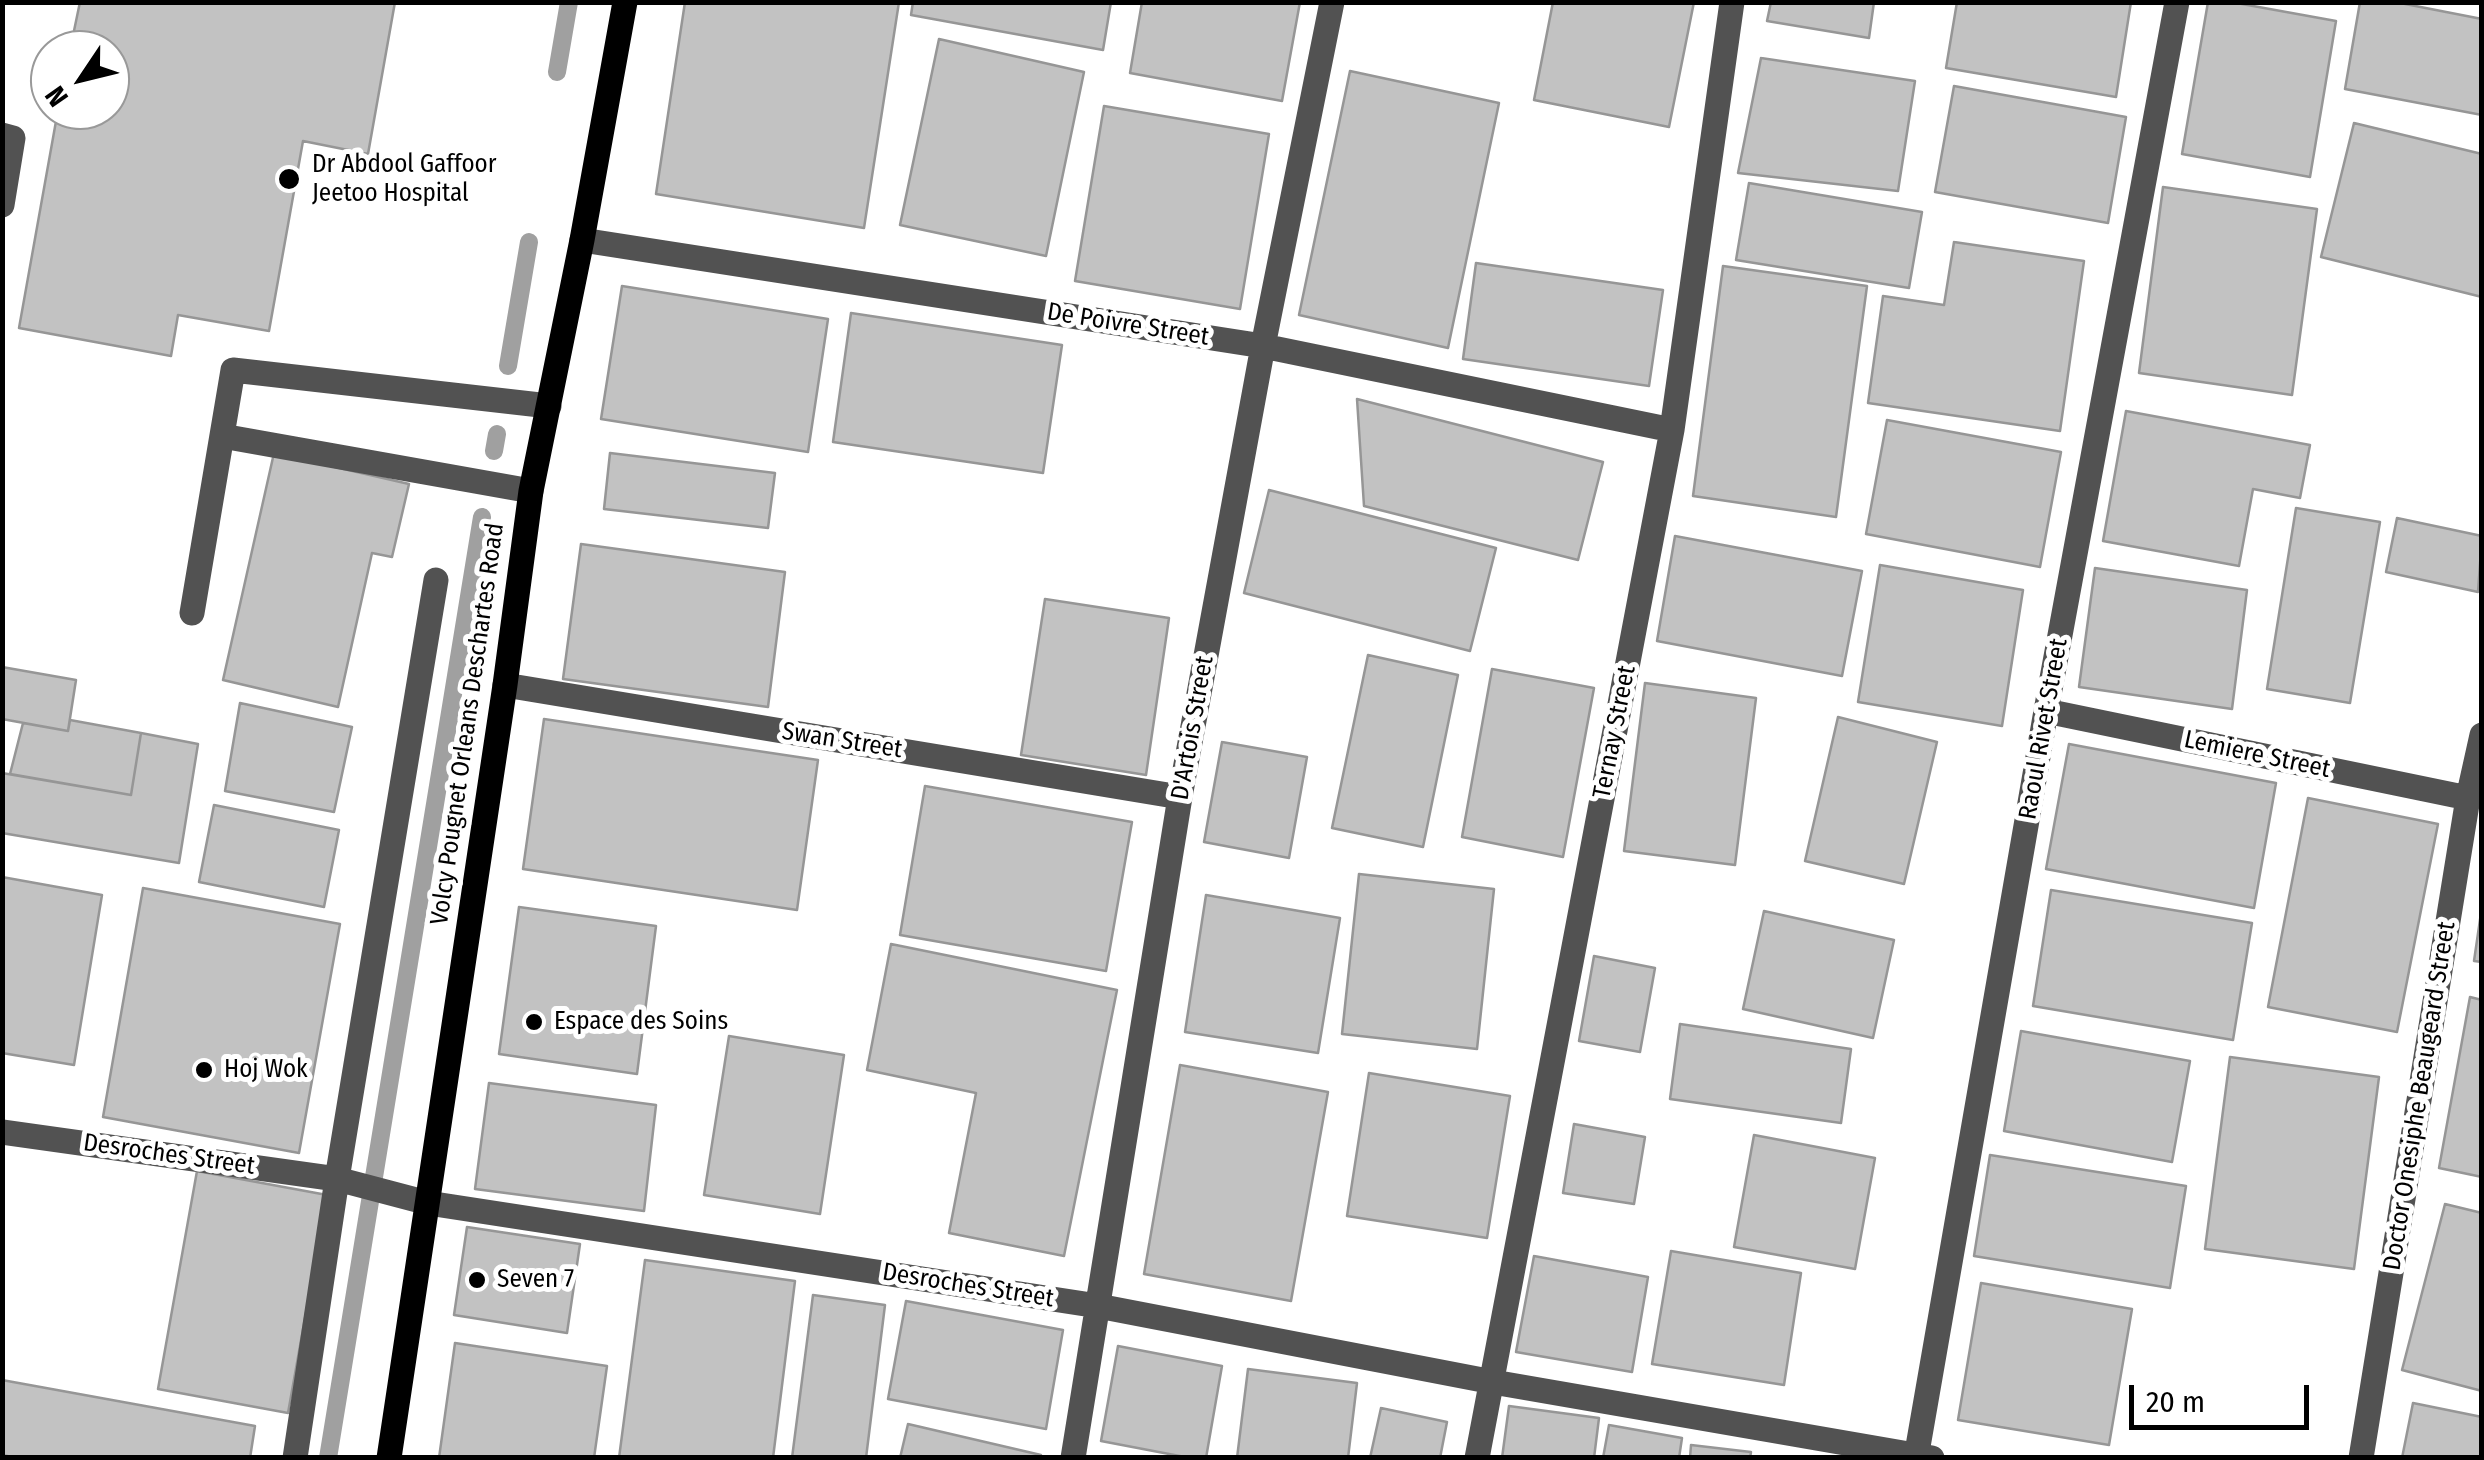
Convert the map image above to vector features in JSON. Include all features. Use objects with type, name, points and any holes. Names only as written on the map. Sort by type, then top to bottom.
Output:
[{"type":"main road","name":"Volcy Pougnet Orleans Deschartes Road","points":[[389,1458],[531,492],[625,2]]},
{"type":"street","name":"D'Artois Street","points":[[1074,1458],[1180,797],[1263,346],[1332,2]]},
{"type":"street","name":"Ternay Street","points":[[1478,1458],[1672,430],[1732,2]]},
{"type":"street","name":"Raoul Rivet Street","points":[[1922,1457],[2046,711],[2177,2]]},
{"type":"street","points":[[2,205],[8,136]]},
{"type":"street","name":"De Poivre Street","points":[[582,240],[1263,346],[1672,430]]},
{"type":"street","points":[[192,613],[233,370],[548,406]]},
{"type":"street","points":[[222,436],[531,492]]},
{"type":"street","points":[[294,1458],[436,580]]},
{"type":"street","name":"Swan Street","points":[[505,685],[1180,797]]},
{"type":"street","name":"Lemiere Street","points":[[2046,711],[2468,798]]},
{"type":"street","name":"Doctor Onesiphe Beaugeard Street","points":[[2361,1458],[2468,798],[2482,735]]},
{"type":"street","name":"Desroches Street","points":[[2,1132],[337,1180],[428,1202],[1098,1306],[1493,1382],[1922,1457]]},
{"type":"building","name":"Dr Abdool Gaffoor Jeetoo Hospital","points":[[80,2],[395,2],[368,154],[303,141],[269,331],[178,315],[171,356],[19,328],[54,130],[130,130],[130,30],[74,30]]},
{"type":"building","points":[[685,2],[899,2],[864,228],[656,194]]},
{"type":"building","points":[[913,2],[1111,2],[1103,50],[911,15]]},
{"type":"building","points":[[1142,2],[1300,2],[1282,101],[1130,73]]},
{"type":"building","points":[[1553,2],[1694,2],[1669,127],[1534,100]]},
{"type":"building","points":[[1771,2],[1874,2],[1869,38],[1767,21]]},
{"type":"building","points":[[1957,2],[2131,2],[2116,97],[1946,68]]},
{"type":"building","points":[[2208,2],[2231,2],[2336,21],[2310,177],[2182,154]]},
{"type":"building","points":[[2360,2],[2395,2],[2482,19],[2482,115],[2345,89]]},
{"type":"building","points":[[939,39],[1084,72],[1046,256],[900,225]]},
{"type":"building","points":[[1761,58],[1915,81],[1898,191],[1738,173]]},
{"type":"building","points":[[1350,71],[1499,103],[1448,348],[1299,315]]},
{"type":"building","points":[[1954,86],[2126,117],[2108,223],[1935,192]]},
{"type":"building","points":[[1104,106],[1269,134],[1240,309],[1075,281]]},
{"type":"building","points":[[2354,123],[2482,154],[2482,297],[2321,257]]},
{"type":"building","points":[[1749,183],[1922,212],[1909,288],[1736,260]]},
{"type":"building","points":[[2163,187],[2317,209],[2292,395],[2139,373]]},
{"type":"building","points":[[1954,242],[2084,261],[2060,431],[1868,403],[1883,296],[1944,305]]},
{"type":"building","points":[[1476,263],[1663,290],[1649,386],[1463,359]]},
{"type":"building","points":[[1723,266],[1867,286],[1836,517],[1693,496]]},
{"type":"building","points":[[622,286],[828,319],[808,452],[601,419]]},
{"type":"building","points":[[851,313],[1062,345],[1043,473],[833,442]]},
{"type":"building","points":[[1357,399],[1603,462],[1578,560],[1364,506]]},
{"type":"building","points":[[2126,411],[2310,445],[2300,498],[2253,489],[2239,566],[2103,541]]},
{"type":"building","points":[[1887,420],[2061,452],[2040,567],[1866,534]]},
{"type":"building","points":[[274,453],[409,484],[392,557],[372,553],[338,707],[223,680]]},
{"type":"building","points":[[610,453],[775,473],[768,528],[604,509]]},
{"type":"building","points":[[1269,490],[1496,548],[1470,651],[1244,593]]},
{"type":"building","points":[[2296,508],[2380,522],[2350,703],[2267,689]]},
{"type":"building","points":[[2397,518],[2482,536],[2478,592],[2386,572]]},
{"type":"building","points":[[1675,536],[1862,571],[1842,676],[1657,641]]},
{"type":"building","points":[[581,544],[785,572],[768,707],[563,679]]},
{"type":"building","points":[[1880,565],[2023,590],[2002,726],[1858,702]]},
{"type":"building","points":[[2095,568],[2247,590],[2232,709],[2079,687]]},
{"type":"building","points":[[1045,599],[1169,618],[1146,775],[1021,755]]},
{"type":"building","points":[[1368,655],[1458,675],[1423,847],[1332,828]]},
{"type":"building","points":[[2,667],[76,680],[68,731],[2,719]]},
{"type":"building","points":[[1492,669],[1594,688],[1563,857],[1462,837]]},
{"type":"building","points":[[1645,683],[1756,698],[1735,865],[1624,851]]},
{"type":"building","points":[[240,703],[352,727],[334,812],[225,791]]},
{"type":"building","points":[[1838,717],[1937,742],[1904,884],[1805,861]]},
{"type":"building","points":[[544,719],[818,760],[797,910],[523,869]]},
{"type":"building","points":[[70,720],[141,733],[131,795],[10,774],[23,723],[68,731]]},
{"type":"building","points":[[141,733],[198,744],[179,863],[2,833],[2,773],[131,795]]},
{"type":"building","points":[[1222,742],[1307,757],[1289,858],[1204,842]]},
{"type":"building","points":[[2069,744],[2276,783],[2254,908],[2046,869]]},
{"type":"building","points":[[925,786],[1132,822],[1106,971],[900,935]]},
{"type":"building","points":[[2308,798],[2438,824],[2397,1032],[2268,1007]]},
{"type":"building","points":[[214,805],[339,830],[324,907],[199,882]]},
{"type":"building","points":[[1359,874],[1494,889],[1477,1049],[1342,1034]]},
{"type":"building","points":[[2,877],[102,895],[74,1065],[2,1053]]},
{"type":"building","points":[[143,888],[340,924],[299,1153],[103,1117]]},
{"type":"building","points":[[2051,890],[2252,923],[2233,1040],[2033,1006]]},
{"type":"building","points":[[1206,895],[1340,918],[1318,1053],[1185,1032]]},
{"type":"building","points":[[2482,906],[2482,962],[2474,961]]},
{"type":"building","points":[[519,907],[656,926],[637,1074],[499,1054]]},
{"type":"building","points":[[1764,911],[1894,940],[1873,1038],[1743,1009]]},
{"type":"building","points":[[891,944],[1117,990],[1064,1256],[949,1233],[976,1093],[867,1070]]},
{"type":"building","points":[[1594,956],[1655,968],[1640,1052],[1579,1041]]},
{"type":"building","points":[[2470,997],[2482,1000],[2482,1177],[2439,1168]]},
{"type":"building","points":[[1680,1024],[1851,1049],[1841,1123],[1670,1099]]},
{"type":"building","points":[[2021,1031],[2190,1061],[2172,1162],[2004,1131]]},
{"type":"building","points":[[729,1036],[844,1055],[820,1214],[704,1195]]},
{"type":"building","points":[[2230,1057],[2379,1077],[2354,1269],[2205,1249]]},
{"type":"building","points":[[1180,1065],[1328,1092],[1291,1301],[1144,1274]]},
{"type":"building","points":[[1369,1073],[1510,1096],[1487,1238],[1347,1216]]},
{"type":"building","points":[[489,1083],[656,1105],[644,1211],[475,1189]]},
{"type":"building","points":[[1574,1124],[1645,1137],[1634,1204],[1563,1193]]},
{"type":"building","points":[[1754,1135],[1875,1158],[1855,1269],[1734,1247]]},
{"type":"building","points":[[1990,1155],[2186,1186],[2170,1288],[1974,1256]]},
{"type":"building","points":[[197,1171],[327,1195],[288,1413],[158,1389]]},
{"type":"building","points":[[2445,1204],[2482,1213],[2482,1391],[2402,1370]]},
{"type":"building","points":[[467,1227],[580,1244],[567,1333],[454,1315]]},
{"type":"building","points":[[1671,1251],[1801,1273],[1784,1385],[1652,1364]]},
{"type":"building","points":[[1534,1256],[1648,1277],[1632,1372],[1516,1352]]},
{"type":"building","points":[[645,1260],[795,1281],[773,1458],[619,1458]]},
{"type":"building","points":[[1981,1283],[2132,1309],[2109,1445],[1958,1420]]},
{"type":"building","points":[[813,1295],[885,1305],[866,1458],[792,1458]]},
{"type":"building","points":[[906,1301],[1063,1330],[1046,1429],[888,1399]]},
{"type":"building","points":[[455,1343],[607,1366],[594,1458],[439,1458]]},
{"type":"building","points":[[1118,1346],[1222,1366],[1206,1458],[1101,1441]]},
{"type":"building","points":[[1248,1369],[1357,1383],[1348,1458],[1237,1458]]},
{"type":"building","points":[[2,1380],[255,1426],[250,1458],[2,1455]]},
{"type":"building","points":[[2413,1403],[2482,1417],[2482,1458],[2402,1458]]},
{"type":"building","points":[[1509,1406],[1599,1418],[1594,1458],[1502,1458]]},
{"type":"building","points":[[1381,1408],[1447,1422],[1440,1458],[1370,1458]]},
{"type":"building","points":[[908,1424],[1041,1455],[1041,1458],[900,1458]]},
{"type":"building","points":[[1609,1425],[1682,1438],[1679,1458],[1603,1458]]},
{"type":"building","points":[[1691,1445],[1751,1452],[1750,1458],[1690,1458]]},
{"type":"waterway","points":[[557,72],[569,2]]},
{"type":"waterway","points":[[508,366],[529,242]]},
{"type":"waterway","points":[[494,451],[497,434]]},
{"type":"waterway","points":[[328,1458],[482,517]]},
{"type":"place","name":"Dr Abdool Gaffoor Jeetoo Hospital","points":[[289,179]]},
{"type":"place","name":"Espace des Soins","points":[[534,1022]]},
{"type":"place","name":"Hoj Wok","points":[[204,1070]]},
{"type":"place","name":"Seven 7","points":[[477,1280]]}]
